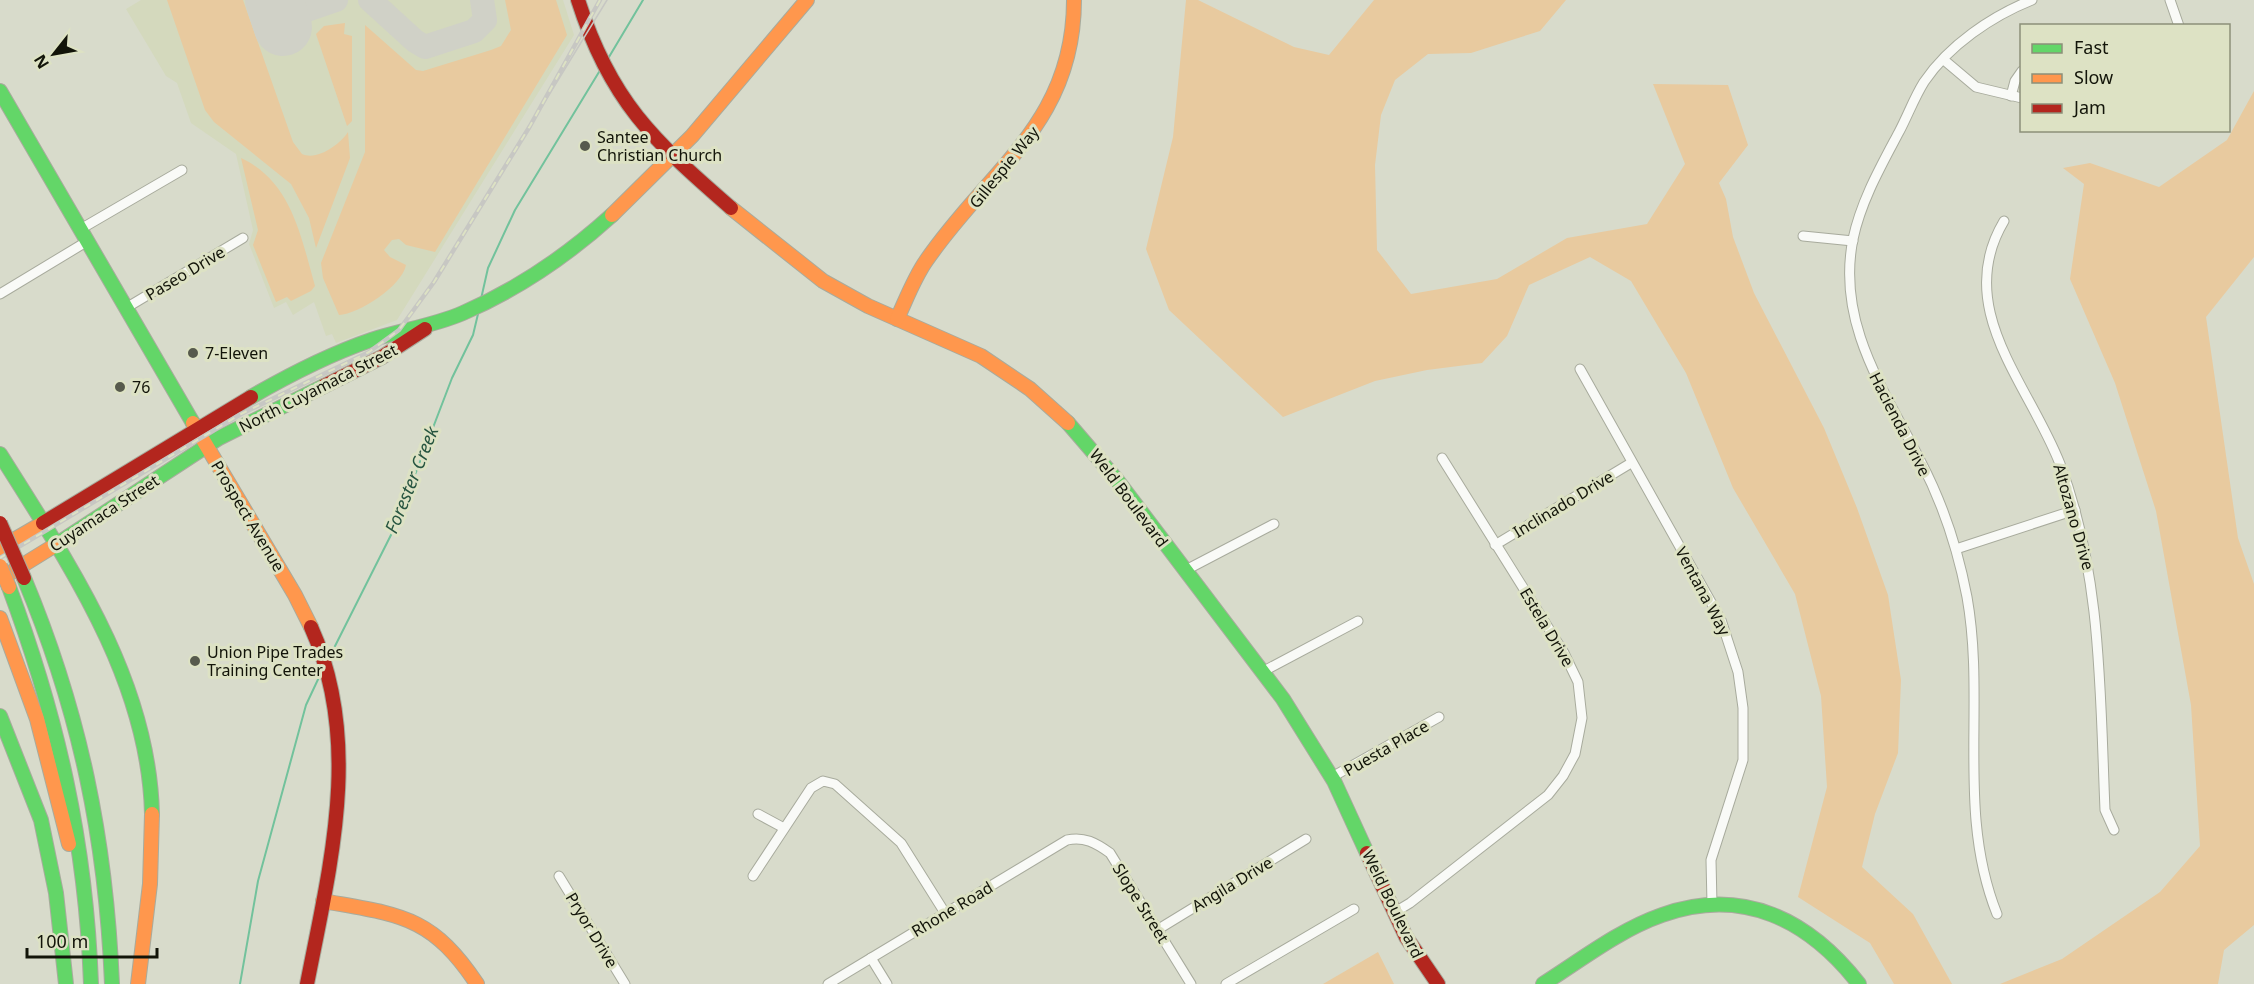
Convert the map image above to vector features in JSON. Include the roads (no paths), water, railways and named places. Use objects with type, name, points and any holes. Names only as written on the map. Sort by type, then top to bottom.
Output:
[{"type":"main road","name":"Weld Boulevard","points":[[578,0],[591,39],[614,87],[645,129],[673,156],[812,274],[850,298],[962,346],[1000,367],[1040,397],[1101,458],[1304,731],[1332,777],[1410,944],[1438,984]]},
{"type":"main road","name":"North Cuyamaca Street","points":[[196,428],[241,401],[337,354],[396,333],[427,327],[499,297],[561,257],[595,232],[673,156],[807,0]]},
{"type":"main road","name":"Gillespie Way","points":[[897,319],[927,258],[1035,129],[1050,107],[1062,84],[1071,52],[1075,21],[1074,0]]},
{"type":"main road","name":"Prospect Avenue","points":[[0,91],[295,595],[314,635],[330,680],[336,716],[340,777],[333,853],[307,984]]},
{"type":"main road","name":"North Cuyamaca Street","points":[[208,447],[242,425],[404,345],[427,327]]},
{"type":"main road","name":"Cuyamaca Street","points":[[0,548],[196,428]]},
{"type":"main road","name":"Cuyamaca Street","points":[[4,583],[57,544],[208,447]]},
{"type":"main road","points":[[0,454],[57,544],[97,618],[123,676],[146,756],[153,827],[150,893],[138,984]]},
{"type":"main road","points":[[0,523],[67,690],[82,744],[107,882],[112,984]]},
{"type":"main road","points":[[0,566],[4,583],[47,692],[67,768],[90,918],[89,984]]},
{"type":"main road","points":[[0,618],[37,719],[66,828],[78,894],[89,984]]},
{"type":"main road","points":[[0,716],[31,790],[47,842],[66,984]]},
{"type":"main road","points":[[322,901],[401,915],[424,925],[442,938],[465,965],[477,984]]},
{"type":"main road","points":[[1543,984],[1648,920],[1687,907],[1712,904],[1755,908],[1797,924],[1832,951],[1859,984]]},
{"type":"street","name":"Hacienda Drive","points":[[1997,914],[1986,888],[1973,810],[1975,669],[1971,619],[1956,549],[1923,465],[1869,363],[1857,334],[1850,288],[1853,241],[1865,201],[1925,80],[1968,36],[2006,10],[2032,0]]},
{"type":"street","points":[[2170,0],[2179,24]]},
{"type":"street","points":[[1944,60],[1976,87],[2020,98]]},
{"type":"street","points":[[2011,96],[2015,81],[2020,74]]},
{"type":"street","points":[[0,294],[182,170]]},
{"type":"street","name":"Altozano Drive","points":[[2004,221],[1987,262],[1985,284],[1988,309],[2005,351],[2051,442],[2075,510],[2086,554],[2094,601],[2106,810],[2114,830]]},
{"type":"street","points":[[1803,236],[1853,241]]},
{"type":"street","name":"Paseo Drive","points":[[126,309],[243,238]]},
{"type":"street","name":"Ventana Way","points":[[1580,369],[1721,620],[1740,681],[1744,725],[1743,760],[1711,860],[1712,904]]},
{"type":"street","name":"Estela Drive","points":[[1395,912],[1410,903],[1548,795],[1569,766],[1578,743],[1582,706],[1573,671],[1442,458]]},
{"type":"street","name":"Inclinado Drive","points":[[1495,545],[1631,463]]},
{"type":"street","points":[[1956,549],[2075,510]]},
{"type":"street","points":[[1184,571],[1274,524]]},
{"type":"street","points":[[1262,672],[1358,621]]},
{"type":"street","name":"Puesta Place","points":[[1332,777],[1439,717]]},
{"type":"street","points":[[753,876],[811,788],[823,781],[835,784],[901,843],[945,914]]},
{"type":"street","points":[[758,814],[784,828]]},
{"type":"street","name":"Rhone Road","points":[[828,984],[1067,840],[1077,838]]},
{"type":"street","name":"Slope Street","points":[[1077,838],[1096,843],[1110,853],[1191,984]]},
{"type":"street","name":"Angila Drive","points":[[1157,930],[1306,839]]},
{"type":"street","name":"Pryor Drive","points":[[560,876],[624,984]]},
{"type":"street","points":[[1226,984],[1354,909]]},
{"type":"street","points":[[871,958],[887,984]]},
{"type":"waterway","name":"Forester Creek","points":[[606,62],[643,0]]},
{"type":"waterway","name":"Forester Creek","points":[[481,299],[488,268],[515,210],[599,72]]},
{"type":"waterway","name":"Forester Creek","points":[[329,658],[395,527],[452,378],[473,335],[478,314]]},
{"type":"waterway","name":"Forester Creek","points":[[240,984],[258,881],[306,705],[321,673]]},
{"type":"tram line","points":[[530,126],[607,0]]},
{"type":"railway","points":[[0,558],[241,414],[369,352],[399,330],[434,282],[530,126],[600,0]]},
{"type":"place","name":"Santee Christian Church","points":[[585,146]]},
{"type":"place","name":"7-Eleven","points":[[193,353]]},
{"type":"place","name":"76","points":[[120,387]]},
{"type":"place","name":"Union Pipe Trades Training Center","points":[[195,661]]}]
